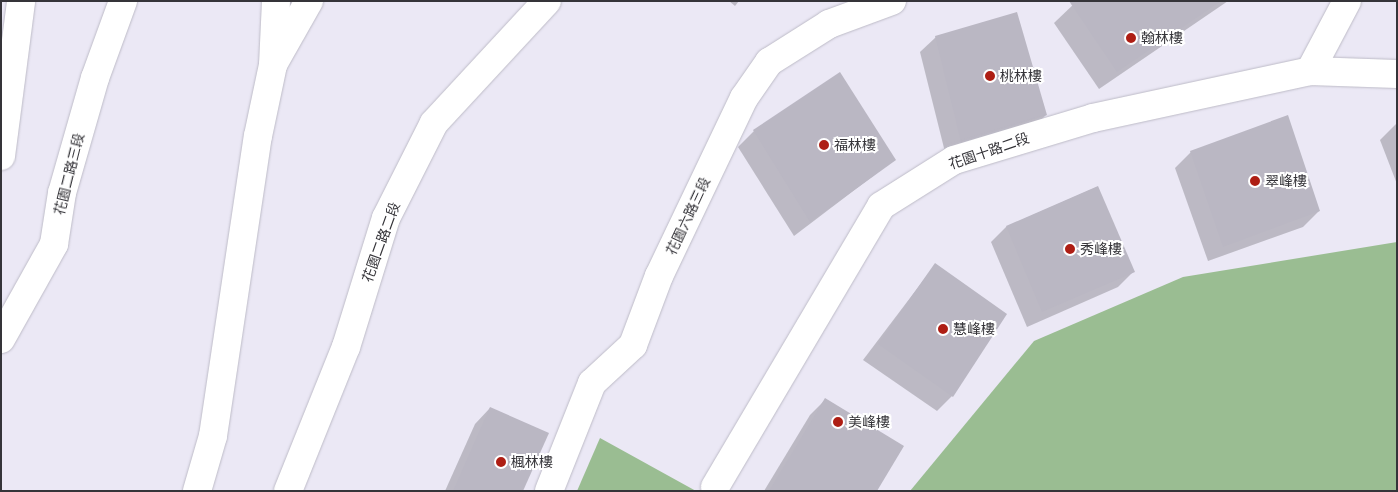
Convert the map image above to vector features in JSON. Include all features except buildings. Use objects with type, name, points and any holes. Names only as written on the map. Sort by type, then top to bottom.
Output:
[{"type":"street","points":[[1,156],[21,1]]},
{"type":"street","name":"花園二路三段","points":[[1,339],[54,244],[62,193],[94,78],[123,1]]},
{"type":"street","points":[[197,491],[213,436],[258,136],[273,64],[276,1]]},
{"type":"street","points":[[273,64],[309,1]]},
{"type":"street","name":"花園二路二段","points":[[288,491],[346,347],[386,218],[434,123],[547,1]]},
{"type":"street","name":"花園六路三段","points":[[549,491],[592,383],[632,345],[664,267],[744,98],[759,76],[769,62],[829,24],[892,1]]},
{"type":"street","points":[[1310,71],[1347,1]]},
{"type":"street","name":"花園十路二段","points":[[715,487],[881,206],[954,160],[1093,118],[1310,71],[1397,74]]},
{"type":"green space","points":[[1397,242],[1397,491],[910,491],[1034,341],[1183,277]]},
{"type":"green space","points":[[600,438],[696,491],[577,491]]},
{"type":"place","name":"翰林樓","points":[[1131,38]]},
{"type":"place","name":"桃林樓","points":[[990,76]]},
{"type":"place","name":"福林樓","points":[[824,145]]},
{"type":"place","name":"翠峰樓","points":[[1255,181]]},
{"type":"place","name":"秀峰樓","points":[[1070,249]]},
{"type":"place","name":"慧峰樓","points":[[943,329]]},
{"type":"place","name":"美峰樓","points":[[838,422]]},
{"type":"place","name":"楓林樓","points":[[501,462]]}]
